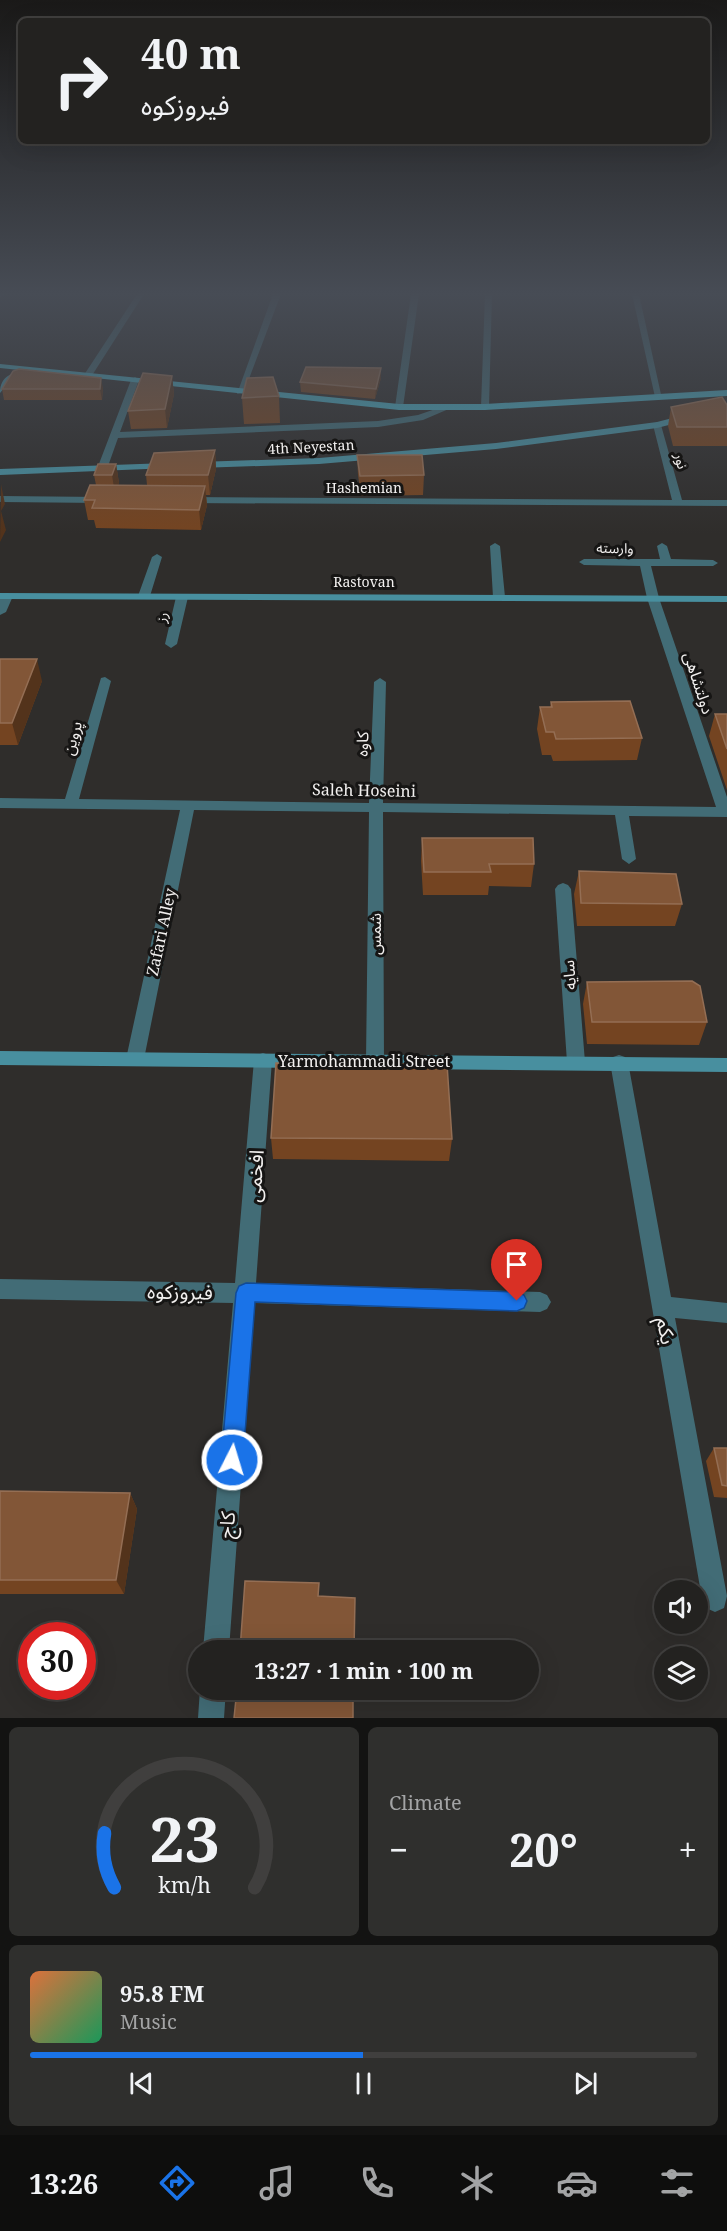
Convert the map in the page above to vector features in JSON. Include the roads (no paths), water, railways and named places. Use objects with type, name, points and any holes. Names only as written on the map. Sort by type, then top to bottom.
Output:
[{"type":"main road","points":[[79,374],[399,407],[485,407],[727,393]]},
{"type":"street","points":[[0,390],[13,374]]},
{"type":"street","points":[[240,392],[247,374]]},
{"type":"street","points":[[399,407],[404,374]]},
{"type":"street","points":[[485,407],[486,374]]},
{"type":"street","points":[[654,374],[659,397]]},
{"type":"street","points":[[102,469],[135,380]]},
{"type":"street","name":"4th Neyestan","points":[[0,472],[331,460],[496,446],[657,425],[727,407]]},
{"type":"street","points":[[113,435],[236,432],[397,422],[427,418],[447,408]]},
{"type":"street","name":"نور","points":[[657,425],[678,503]]},
{"type":"street","points":[[0,499],[119,500]]},
{"type":"street","name":"Hashemian","points":[[178,500],[727,503]]},
{"type":"street","points":[[495,546],[499,597]]},
{"type":"street","points":[[662,546],[667,563]]},
{"type":"street","points":[[144,597],[157,557]]},
{"type":"street","name":"وارسته","points":[[584,562],[713,563]]},
{"type":"street","name":"وارسته","points":[[645,563],[653,598]]},
{"type":"street","points":[[0,612],[3,596]]},
{"type":"street","name":"Rastovan","points":[[3,596],[727,599]]},
{"type":"street","name":"رز","points":[[171,644],[182,597]]},
{"type":"street","name":"دولتشاهی","points":[[653,598],[726,812]]},
{"type":"street","name":"پروین","points":[[71,804],[105,681]]},
{"type":"street","name":"کاوه","points":[[376,808],[380,682]]},
{"type":"street","name":"Saleh Hoseini","points":[[0,803],[726,812]]},
{"type":"street","name":"Zafari Alley","points":[[135,1059],[188,805]]},
{"type":"street","name":"شمس","points":[[375,1061],[376,808]]},
{"type":"street","points":[[621,811],[629,859]]},
{"type":"street","name":"سایه","points":[[563,889],[576,1062]]},
{"type":"street","name":"Yarmohammadi Street","points":[[0,1059],[619,1062],[727,1065]]},
{"type":"street","name":"افخمی","points":[[246,1293],[263,1060]]},
{"type":"street","name":"یکم","points":[[619,1062],[715,1599]]},
{"type":"street","name":"فیروزکوه","points":[[0,1289],[246,1293],[540,1302]]},
{"type":"street","name":"کاج","points":[[217,1640],[246,1293]]},
{"type":"street","points":[[661,1306],[727,1313]]},
{"type":"street","points":[[211,1718],[212,1700]]}]
